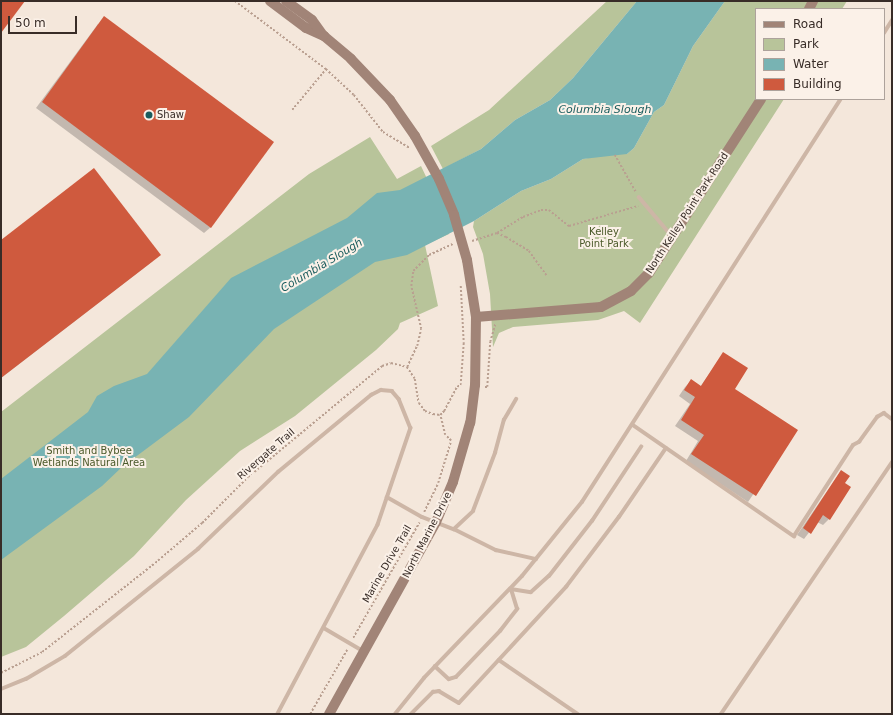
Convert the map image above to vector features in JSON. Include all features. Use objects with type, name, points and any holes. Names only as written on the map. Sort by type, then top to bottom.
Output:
[{"type":"main road","points":[[270,1],[306,28],[324,36]]},
{"type":"main road","points":[[286,1],[312,20],[324,36]]},
{"type":"main road","name":"North Marine Drive","points":[[324,36],[381,90],[426,153],[452,209],[467,260],[476,317],[475,385],[470,423],[460,463],[436,522],[329,714]]},
{"type":"main road","name":"North Kelley Point Park Road","points":[[476,317],[592,308],[612,302],[640,283],[673,237],[760,100]]},
{"type":"lane","points":[[885,30],[892,20]]},
{"type":"lane","points":[[395,714],[435,666],[511,589],[582,502],[841,100]]},
{"type":"lane","points":[[639,197],[673,237]]},
{"type":"lane","points":[[1,689],[26,680],[65,656],[198,549],[286,466],[374,393],[384,389],[397,395],[411,425],[374,535],[278,714]]},
{"type":"lane","points":[[454,529],[473,511],[495,453],[504,420],[516,398]]},
{"type":"lane","points":[[633,425],[794,536],[853,445],[859,442],[877,417],[884,413],[892,420]]},
{"type":"lane","points":[[511,589],[531,592],[549,576],[592,521],[641,447]]},
{"type":"lane","points":[[411,714],[433,692],[439,691],[459,703],[566,587],[619,517],[666,448]]},
{"type":"lane","points":[[721,714],[892,462]]},
{"type":"lane","points":[[387,497],[422,517],[454,529],[496,550],[536,559]]},
{"type":"lane","points":[[435,666],[449,679],[456,677],[500,631],[517,609],[511,589]]},
{"type":"lane","points":[[324,628],[364,651]]},
{"type":"lane","points":[[499,660],[578,714]]},
{"type":"path","points":[[235,1],[326,68],[354,95],[384,132],[414,151]]},
{"type":"path","points":[[292,110],[326,68]]},
{"type":"path","points":[[615,155],[639,197]]},
{"type":"path","points":[[466,240],[477,241],[497,233],[523,216],[541,210],[549,210],[569,226],[585,223],[619,211],[628,211],[644,203]]},
{"type":"path","points":[[497,233],[529,252],[547,276]]},
{"type":"path","points":[[459,242],[428,255],[413,271],[411,286],[421,329],[417,346],[407,367],[415,378],[421,406],[425,411],[440,415],[449,405],[457,387],[462,384],[464,343],[461,284]]},
{"type":"path","points":[[475,385],[487,387],[490,342],[499,315]]},
{"type":"path","name":"Rivergate Trail","points":[[1,673],[42,652],[154,563],[202,523],[248,477],[382,366],[391,363],[407,367]]},
{"type":"path","name":"Marine Drive Trail","points":[[310,714],[422,517],[438,484],[451,441],[445,435],[440,415]]},
{"type":"green space","points":[[607,1],[637,1],[573,78],[550,100],[515,120],[481,149],[443,169],[431,146],[489,110]]},
{"type":"green space","name":"Kelley Point Park","points":[[725,1],[847,1],[843,8],[755,8],[755,100],[783,100],[640,323],[624,311],[598,320],[513,327],[499,333],[493,347],[490,294],[483,254],[473,227],[474,221],[521,191],[551,179],[583,159],[608,154],[627,154],[634,148],[654,112],[664,105],[693,46]]},
{"type":"green space","name":"Smith and Bybee Wetlands Natural Area","points":[[370,137],[397,179],[421,166],[430,185],[449,234],[425,245],[438,306],[400,323],[398,329],[376,350],[295,416],[240,451],[186,500],[134,556],[26,647],[1,657],[1,412],[309,174]]},
{"type":"water","name":"Columbia Slough","points":[[637,1],[725,1],[693,46],[664,105],[654,112],[634,148],[627,154],[583,159],[551,179],[521,191],[474,221],[407,255],[375,262],[274,329],[189,417],[122,467],[102,486],[1,560],[1,479],[88,412],[97,396],[114,386],[147,374],[231,278],[347,218],[377,193],[400,190],[481,149],[515,120],[550,100],[573,78]]},
{"type":"building","points":[[1,1],[25,1],[1,33]]},
{"type":"building","name":"Shaw","points":[[104,16],[274,142],[211,228],[42,102]]},
{"type":"building","points":[[94,168],[161,255],[1,378],[1,240]]},
{"type":"building","points":[[723,352],[748,368],[735,389],[798,430],[756,496],[691,454],[704,435],[681,420],[695,397],[684,390],[691,379],[701,386]]},
{"type":"building","points":[[841,470],[850,476],[845,483],[851,487],[830,520],[823,515],[811,534],[803,528]]},
{"type":"place","name":"Shaw","points":[[149,115]]}]
